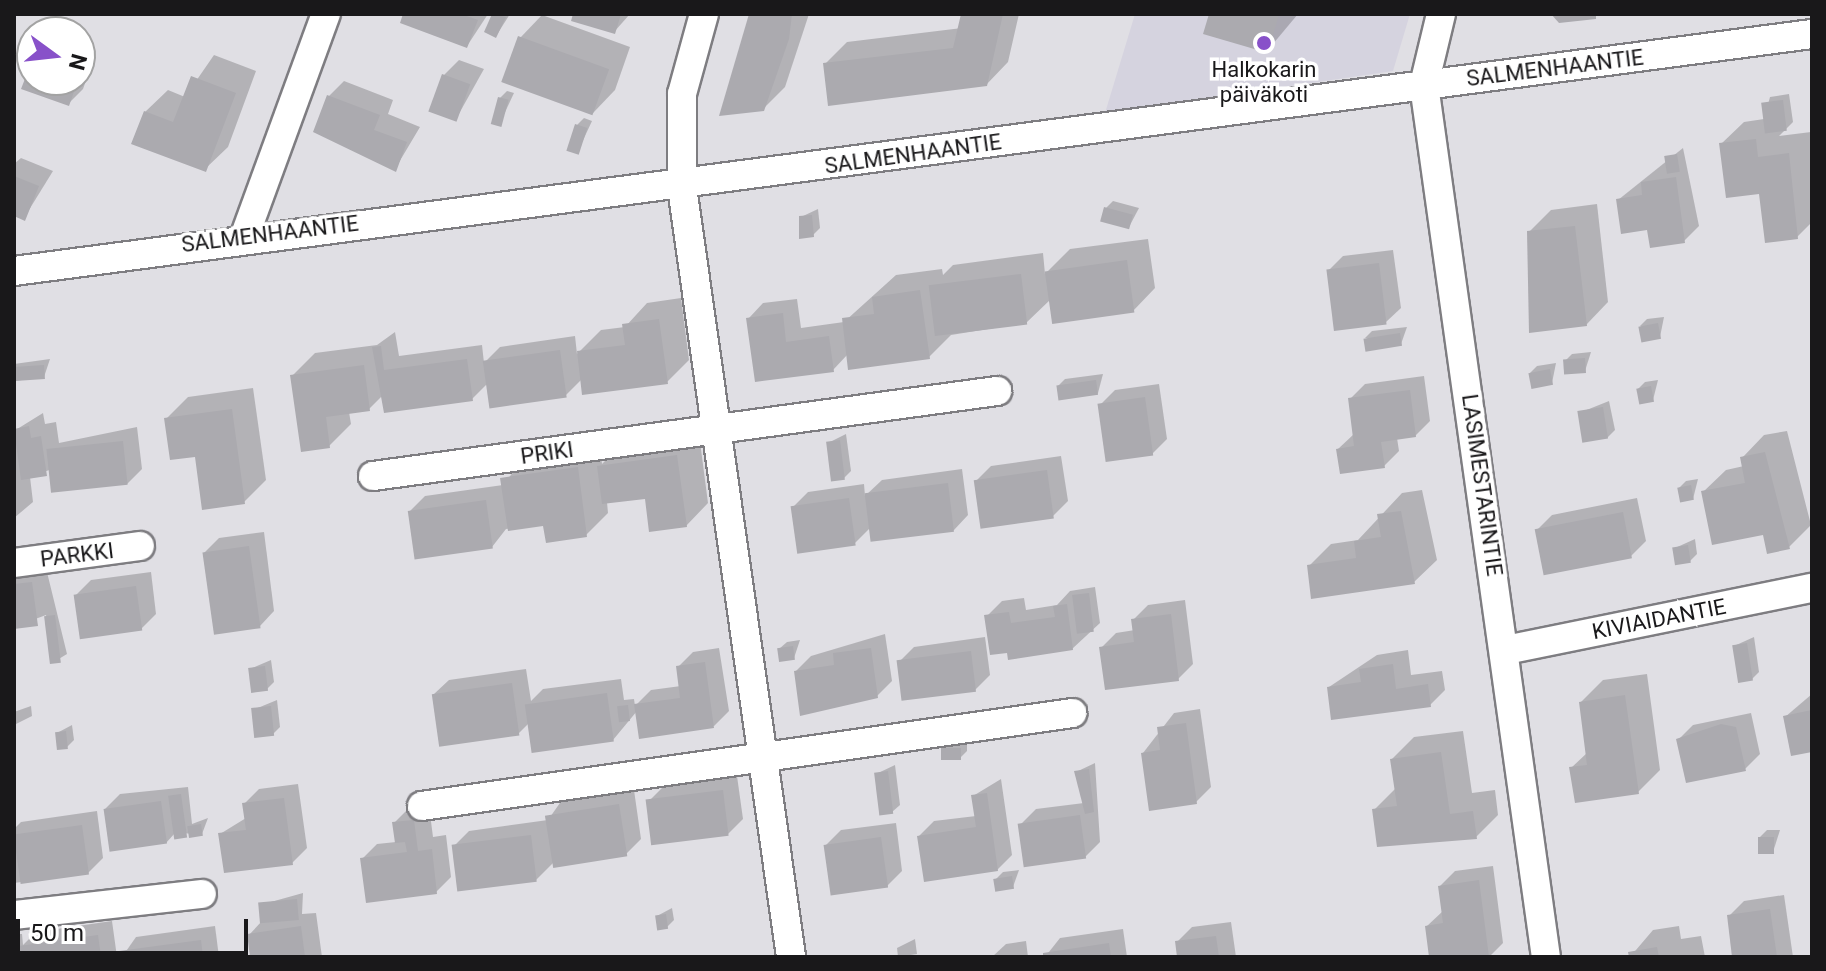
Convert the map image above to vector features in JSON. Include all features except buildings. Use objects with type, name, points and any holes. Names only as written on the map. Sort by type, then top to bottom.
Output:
[{"type":"street","points":[[245,235],[326,14]]},
{"type":"street","points":[[704,14],[682,94],[682,187],[720,429],[759,756],[791,957]]},
{"type":"street","name":"LASIMESTARINTIE","points":[[1441,14],[1424,85],[1506,650],[1546,957]]},
{"type":"street","name":"SALMENHAANTIE","points":[[14,271],[245,235],[682,187],[1812,34]]},
{"type":"street","name":"PRIKI","points":[[373,476],[997,391]]},
{"type":"street","name":"PARKKI","points":[[14,563],[140,546]]},
{"type":"street","name":"KIVIAIDANTIE","points":[[1506,650],[1812,588]]},
{"type":"street","points":[[422,806],[1072,713]]},
{"type":"street","points":[[14,915],[202,894]]},
{"type":"shaded area","name":"Halkokarin päiväkoti","points":[[1135,14],[1410,14],[1393,71],[1105,113]]},
{"type":"place","name":"Halkokarin päiväkoti","points":[[1264,43]]}]
